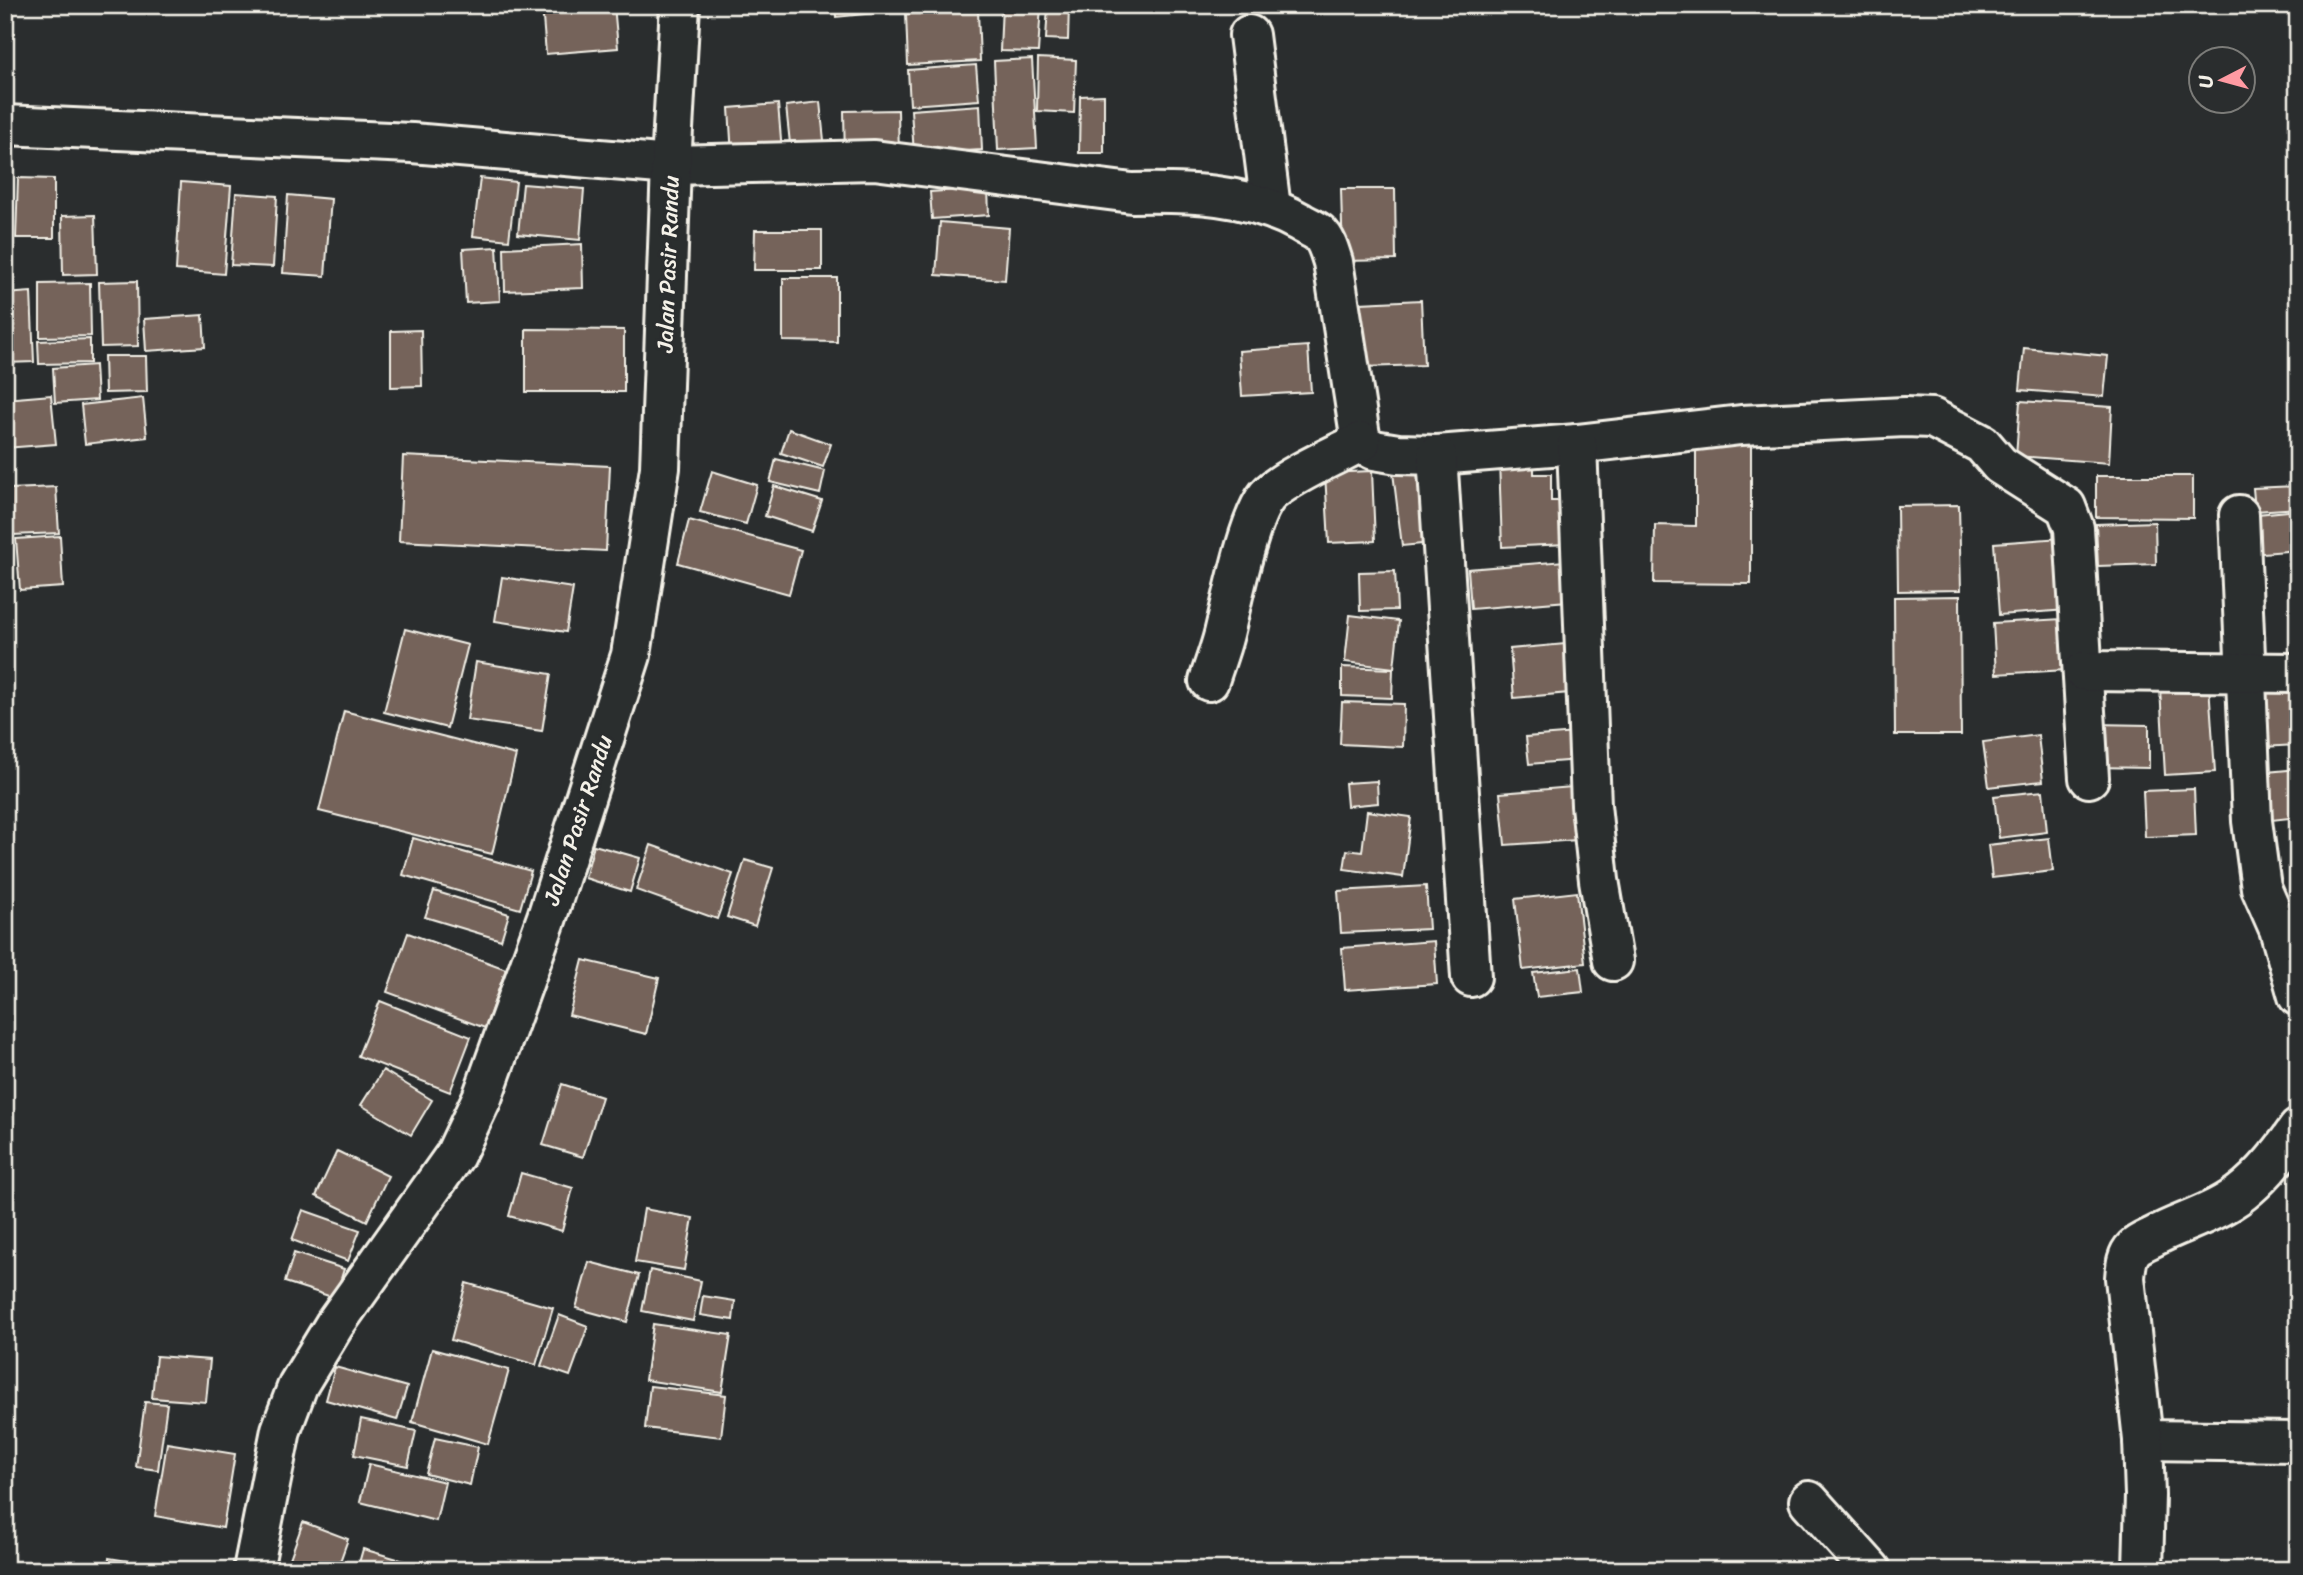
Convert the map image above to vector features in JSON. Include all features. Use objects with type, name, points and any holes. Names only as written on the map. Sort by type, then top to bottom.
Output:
[{"type":"street","name":"Jalan Pasir Randu","points":[[253,1570],[281,1430],[298,1385],[335,1324],[455,1155],[482,1098],[547,917],[631,655],[660,468],[680,5]]},
{"type":"street","points":[[1248,35],[1271,208]]},
{"type":"street","points":[[5,125],[412,144],[671,165],[874,160],[1132,193],[1174,192],[1241,199],[1271,208],[1320,234],[1328,247],[1333,262],[1361,442],[1374,450],[1437,455],[1577,444],[1741,425],[1905,417],[1932,418],[1982,444],[2000,465],[2066,508],[2074,528],[2089,778]]},
{"type":"street","points":[[1209,681],[1251,534],[1258,512],[1268,495],[1295,476],[1361,442]]},
{"type":"street","points":[[1577,444],[1591,805],[1599,880],[1613,961]]},
{"type":"street","points":[[1437,455],[1471,977]]},
{"type":"street","points":[[2239,515],[2252,821],[2261,888],[2279,929],[2298,996]]},
{"type":"street","points":[[2084,671],[2298,673]]},
{"type":"street","points":[[2143,1570],[2143,1440],[2125,1278],[2126,1260],[2134,1247],[2231,1200],[2256,1180],[2286,1147],[2298,1129]]},
{"type":"street","points":[[2143,1440],[2298,1442]]},
{"type":"street","points":[[1809,1501],[1871,1570]]},
{"type":"building","points":[[614,5],[618,48],[546,54],[542,6]]},
{"type":"building","points":[[726,5],[798,5],[798,7],[726,9]]},
{"type":"building","points":[[835,5],[903,5],[904,10],[836,17]]},
{"type":"building","points":[[915,5],[969,5],[916,9]]},
{"type":"building","points":[[1002,5],[1041,5],[1038,52],[1000,51]]},
{"type":"building","points":[[1048,5],[1069,5],[1068,40],[1046,39]]},
{"type":"building","points":[[978,11],[980,61],[908,65],[906,14]]},
{"type":"building","points":[[1038,58],[1076,60],[1074,113],[1037,111]]},
{"type":"building","points":[[1032,59],[1037,148],[998,150],[994,61]]},
{"type":"building","points":[[976,65],[979,100],[910,105],[908,70]]},
{"type":"building","points":[[1104,95],[1104,153],[1079,153],[1080,96]]},
{"type":"building","points":[[820,102],[825,150],[791,153],[786,106]]},
{"type":"building","points":[[778,104],[782,151],[732,156],[729,108]]},
{"type":"building","points":[[980,105],[982,150],[914,154],[911,110]]},
{"type":"building","points":[[898,110],[899,159],[845,160],[844,111]]},
{"type":"building","points":[[18,178],[54,179],[54,238],[16,238]]},
{"type":"building","points":[[480,178],[516,182],[509,240],[473,236]]},
{"type":"building","points":[[181,182],[231,186],[224,274],[176,270]]},
{"type":"building","points":[[523,184],[584,189],[580,240],[518,234]]},
{"type":"building","points":[[988,188],[989,215],[932,219],[930,192]]},
{"type":"building","points":[[1341,189],[1395,189],[1396,260],[1343,261]]},
{"type":"building","points":[[236,193],[277,196],[273,267],[231,265]]},
{"type":"building","points":[[288,195],[331,199],[325,276],[283,273]]},
{"type":"building","points":[[95,215],[97,274],[63,275],[62,216]]},
{"type":"building","points":[[940,222],[1009,228],[1005,280],[936,275]]},
{"type":"building","points":[[755,230],[822,230],[822,270],[754,270]]},
{"type":"building","points":[[582,244],[583,288],[505,291],[504,248]]},
{"type":"building","points":[[497,247],[500,301],[466,303],[463,249]]},
{"type":"building","points":[[783,278],[837,278],[837,342],[783,341]]},
{"type":"building","points":[[137,281],[138,346],[101,347],[99,282]]},
{"type":"building","points":[[90,283],[91,336],[40,337],[40,284]]},
{"type":"building","points":[[31,292],[34,362],[5,363],[5,294]]},
{"type":"building","points":[[1421,300],[1424,365],[1363,367],[1360,303]]},
{"type":"building","points":[[203,315],[205,347],[146,351],[144,319]]},
{"type":"building","points":[[526,329],[624,330],[624,392],[526,392]]},
{"type":"building","points":[[421,330],[422,386],[391,387],[391,331]]},
{"type":"building","points":[[90,339],[90,363],[39,364],[38,341]]},
{"type":"building","points":[[1308,346],[1311,392],[1242,396],[1239,351]]},
{"type":"building","points":[[2024,348],[2108,356],[2104,397],[2020,390]]},
{"type":"building","points":[[104,356],[146,356],[147,392],[105,393]]},
{"type":"building","points":[[95,365],[97,400],[55,403],[53,368]]},
{"type":"building","points":[[51,395],[56,444],[5,448],[5,399]]},
{"type":"building","points":[[143,398],[147,437],[85,444],[81,405]]},
{"type":"building","points":[[2020,401],[2112,407],[2109,463],[2016,456]]},
{"type":"building","points":[[789,429],[831,444],[823,467],[781,453]]},
{"type":"building","points":[[1696,433],[1751,434],[1751,584],[1654,583],[1655,525],[1696,526]]},
{"type":"building","points":[[403,456],[610,466],[606,551],[399,541]]},
{"type":"building","points":[[776,459],[825,471],[820,494],[770,482]]},
{"type":"building","points":[[1499,459],[1534,459],[1534,474],[1551,474],[1551,501],[1567,501],[1568,544],[1502,547]]},
{"type":"building","points":[[1422,460],[1432,543],[1402,546],[1392,464]]},
{"type":"building","points":[[712,471],[757,485],[746,524],[700,512]]},
{"type":"building","points":[[1372,471],[1375,541],[1329,543],[1325,473]]},
{"type":"building","points":[[2096,476],[2193,476],[2193,518],[2096,517]]},
{"type":"building","points":[[774,486],[822,501],[812,531],[765,516]]},
{"type":"building","points":[[2298,486],[2298,508],[2255,511],[2253,488]]},
{"type":"building","points":[[56,487],[59,533],[12,535],[10,489]]},
{"type":"building","points":[[1959,505],[1961,590],[1898,591],[1897,506]]},
{"type":"building","points":[[2298,510],[2298,550],[2251,554],[2247,515]]},
{"type":"building","points":[[689,520],[801,550],[789,594],[678,563]]},
{"type":"building","points":[[2155,522],[2156,564],[2098,566],[2096,524]]},
{"type":"building","points":[[60,536],[63,587],[20,590],[16,539]]},
{"type":"building","points":[[2061,538],[2067,610],[1999,615],[1994,543]]},
{"type":"building","points":[[1577,560],[1580,600],[1471,609],[1468,569]]},
{"type":"building","points":[[1395,571],[1397,610],[1360,611],[1359,572]]},
{"type":"building","points":[[502,577],[573,588],[566,632],[495,621]]},
{"type":"building","points":[[1960,596],[1961,735],[1895,735],[1894,597]]},
{"type":"building","points":[[1350,615],[1399,621],[1394,668],[1345,662]]},
{"type":"building","points":[[2062,619],[2066,670],[1996,674],[1993,623]]},
{"type":"building","points":[[405,629],[468,645],[447,728],[384,712]]},
{"type":"building","points":[[1565,644],[1569,693],[1514,698],[1510,649]]},
{"type":"building","points":[[476,662],[551,674],[542,731],[467,720]]},
{"type":"building","points":[[1342,667],[1393,669],[1392,698],[1342,696]]},
{"type":"building","points":[[2298,680],[2298,745],[2264,747],[2259,683]]},
{"type":"building","points":[[2209,685],[2215,772],[2165,775],[2160,688]]},
{"type":"building","points":[[1342,702],[1404,704],[1403,747],[1340,744]]},
{"type":"building","points":[[344,711],[516,755],[492,854],[319,811]]},
{"type":"building","points":[[2094,724],[2149,725],[2149,768],[2094,767]]},
{"type":"building","points":[[1576,733],[1578,760],[1529,764],[1526,737]]},
{"type":"building","points":[[2038,735],[2043,781],[1989,787],[1983,742]]},
{"type":"building","points":[[2298,769],[2298,817],[2272,820],[2267,772]]},
{"type":"building","points":[[1377,781],[1378,803],[1347,806],[1345,783]]},
{"type":"building","points":[[1572,787],[1577,840],[1505,845],[1500,793]]},
{"type":"building","points":[[2194,789],[2196,835],[2145,837],[2143,791]]},
{"type":"building","points":[[2043,791],[2047,832],[1999,838],[1994,796]]},
{"type":"building","points":[[1367,811],[1411,817],[1403,877],[1344,869],[1347,850],[1362,852]]},
{"type":"building","points":[[413,838],[531,871],[520,909],[403,875]]},
{"type":"building","points":[[2049,838],[2053,871],[1992,878],[1988,845]]},
{"type":"building","points":[[594,845],[640,858],[630,892],[585,878]]},
{"type":"building","points":[[651,845],[733,874],[717,919],[636,890]]},
{"type":"building","points":[[745,860],[773,868],[755,926],[727,917]]},
{"type":"building","points":[[1426,886],[1429,929],[1341,933],[1338,891]]},
{"type":"building","points":[[434,891],[509,914],[501,940],[425,917]]},
{"type":"building","points":[[1577,892],[1585,963],[1523,970],[1515,899]]},
{"type":"building","points":[[408,933],[506,969],[485,1028],[387,992]]},
{"type":"building","points":[[1434,941],[1437,984],[1345,990],[1342,948]]},
{"type":"building","points":[[583,960],[659,978],[646,1034],[569,1015]]},
{"type":"building","points":[[1580,968],[1583,992],[1537,997],[1533,973]]},
{"type":"building","points":[[380,1001],[471,1037],[450,1092],[358,1056]]},
{"type":"building","points":[[383,1070],[432,1100],[411,1135],[361,1105]]},
{"type":"building","points":[[562,1084],[602,1097],[583,1157],[543,1145]]},
{"type":"building","points":[[337,1151],[388,1176],[367,1221],[316,1196]]},
{"type":"building","points":[[521,1173],[573,1188],[562,1231],[509,1216]]},
{"type":"building","points":[[644,1209],[693,1218],[684,1270],[635,1262]]},
{"type":"building","points":[[303,1210],[360,1230],[348,1261],[292,1240]]},
{"type":"building","points":[[294,1253],[344,1269],[335,1298],[285,1282]]},
{"type":"building","points":[[589,1262],[639,1275],[627,1322],[576,1308]]},
{"type":"building","points":[[650,1270],[701,1281],[693,1321],[642,1311]]},
{"type":"building","points":[[466,1283],[553,1308],[536,1365],[451,1340]]},
{"type":"building","points":[[703,1296],[735,1301],[733,1320],[700,1315]]},
{"type":"building","points":[[559,1315],[588,1326],[570,1376],[541,1366]]},
{"type":"building","points":[[653,1324],[731,1335],[722,1392],[645,1380]]},
{"type":"building","points":[[432,1349],[509,1370],[488,1444],[412,1422]]},
{"type":"building","points":[[156,1356],[210,1360],[206,1402],[152,1398]]},
{"type":"building","points":[[335,1367],[407,1387],[397,1420],[326,1400]]},
{"type":"building","points":[[650,1386],[726,1395],[721,1437],[645,1428]]},
{"type":"building","points":[[145,1402],[167,1404],[158,1470],[136,1467]]},
{"type":"building","points":[[361,1419],[416,1431],[408,1466],[354,1455]]},
{"type":"building","points":[[435,1438],[478,1447],[470,1485],[426,1474]]},
{"type":"building","points":[[167,1443],[235,1454],[223,1528],[155,1516]]},
{"type":"building","points":[[369,1464],[445,1482],[436,1521],[360,1502]]},
{"type":"building","points":[[303,1522],[348,1539],[337,1570],[294,1570],[287,1567]]},
{"type":"building","points":[[363,1549],[432,1569],[432,1570],[357,1570]]},
{"type":"building","points":[[109,1558],[176,1569],[107,1570]]}]
